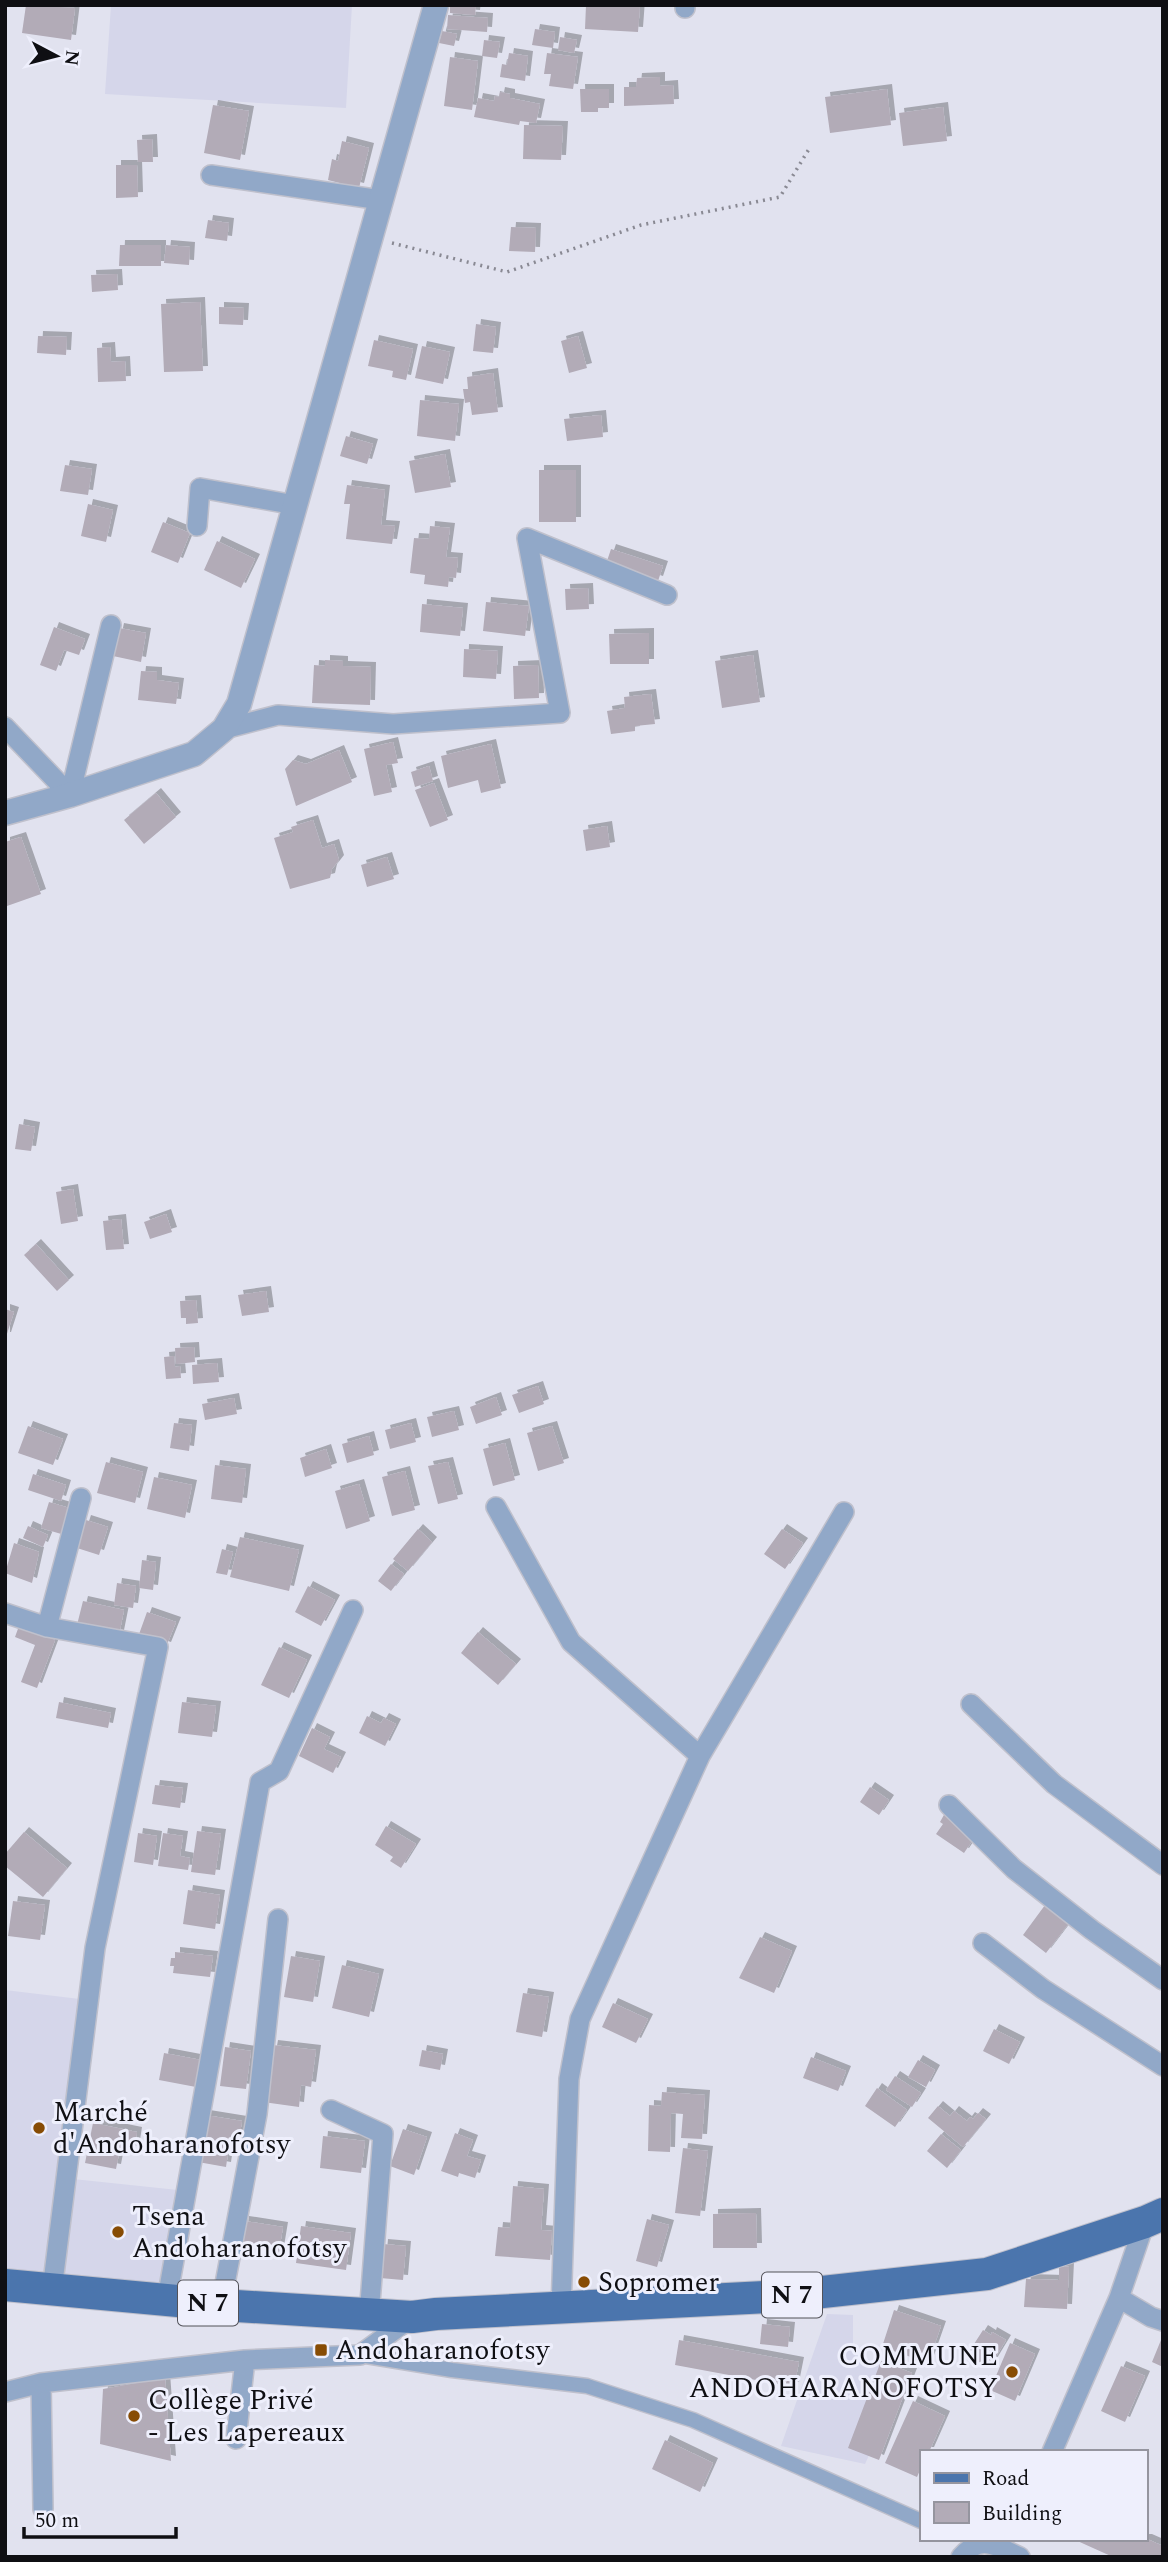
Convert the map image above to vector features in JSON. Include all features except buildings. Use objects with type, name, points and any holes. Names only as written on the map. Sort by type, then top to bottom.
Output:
[{"type":"main road","name":"N 7","points":[[5,2285],[221,2305],[412,2317],[786,2296],[986,2273],[1154,2218]]},
{"type":"street","points":[[5,813],[70,795],[194,754],[224,729],[239,704],[436,5]]},
{"type":"street","points":[[211,175],[381,200]]},
{"type":"street","points":[[197,526],[200,488],[295,505]]},
{"type":"street","points":[[224,729],[278,715],[393,724],[559,713],[527,538],[667,595]]},
{"type":"street","points":[[70,795],[111,625]]},
{"type":"street","points":[[5,727],[70,795]]},
{"type":"street","points":[[47,1627],[82,1498]]},
{"type":"street","points":[[496,1507],[571,1642],[699,1756]]},
{"type":"street","points":[[561,2309],[569,2079],[580,2020],[699,1756],[844,1512]]},
{"type":"street","points":[[167,2299],[260,1782],[279,1771],[353,1610]]},
{"type":"street","points":[[5,1613],[47,1627],[158,1647],[94,1948],[52,2290]]},
{"type":"street","points":[[971,1704],[1054,1784],[1163,1865]]},
{"type":"street","points":[[949,1805],[1014,1869],[1092,1930],[1163,1980]]},
{"type":"street","points":[[221,2305],[257,2114],[278,1919]]},
{"type":"street","points":[[983,1943],[1043,1989],[1163,2066]]},
{"type":"street","points":[[331,2110],[383,2134],[369,2316]]},
{"type":"street","points":[[1053,2450],[1154,2218]]},
{"type":"street","points":[[1119,2298],[1163,2321]]},
{"type":"street","points":[[360,2355],[412,2317]]},
{"type":"street","points":[[5,2392],[41,2383],[245,2360],[360,2355],[452,2370],[587,2386],[693,2420],[920,2521]]},
{"type":"street","points":[[236,2439],[245,2360]]},
{"type":"street","points":[[41,2383],[43,2509]]},
{"type":"street","points":[[966,2547],[985,2543],[1002,2544],[1020,2557]]},
{"type":"path","points":[[370,237],[507,272],[641,225],[780,197],[809,149]]},
{"type":"shaded area","points":[[111,5],[352,5],[346,108],[105,94]]},
{"type":"shaded area","name":"Marché d'Andoharanofotsy","points":[[5,1990],[88,2000],[52,2290],[5,2285]]},
{"type":"shaded area","name":"Tsena Andoharanofotsy","points":[[73,2179],[178,2190],[158,2289],[61,2283]]},
{"type":"shaded area","points":[[827,2314],[853,2315],[853,2352],[905,2377],[865,2464],[781,2446]]},
{"type":"place","name":"Marché d'Andoharanofotsy","points":[[39,2128]]},
{"type":"place","name":"Tsena Andoharanofotsy","points":[[118,2232]]},
{"type":"place","name":"Sopromer","points":[[584,2282]]},
{"type":"place","name":"Andoharanofotsy","points":[[321,2350]]},
{"type":"place","name":"COMMUNE ANDOHARANOFOTSY","points":[[1012,2372]]},
{"type":"place","name":"Collège Privé - Les Lapereaux","points":[[134,2416]]}]
